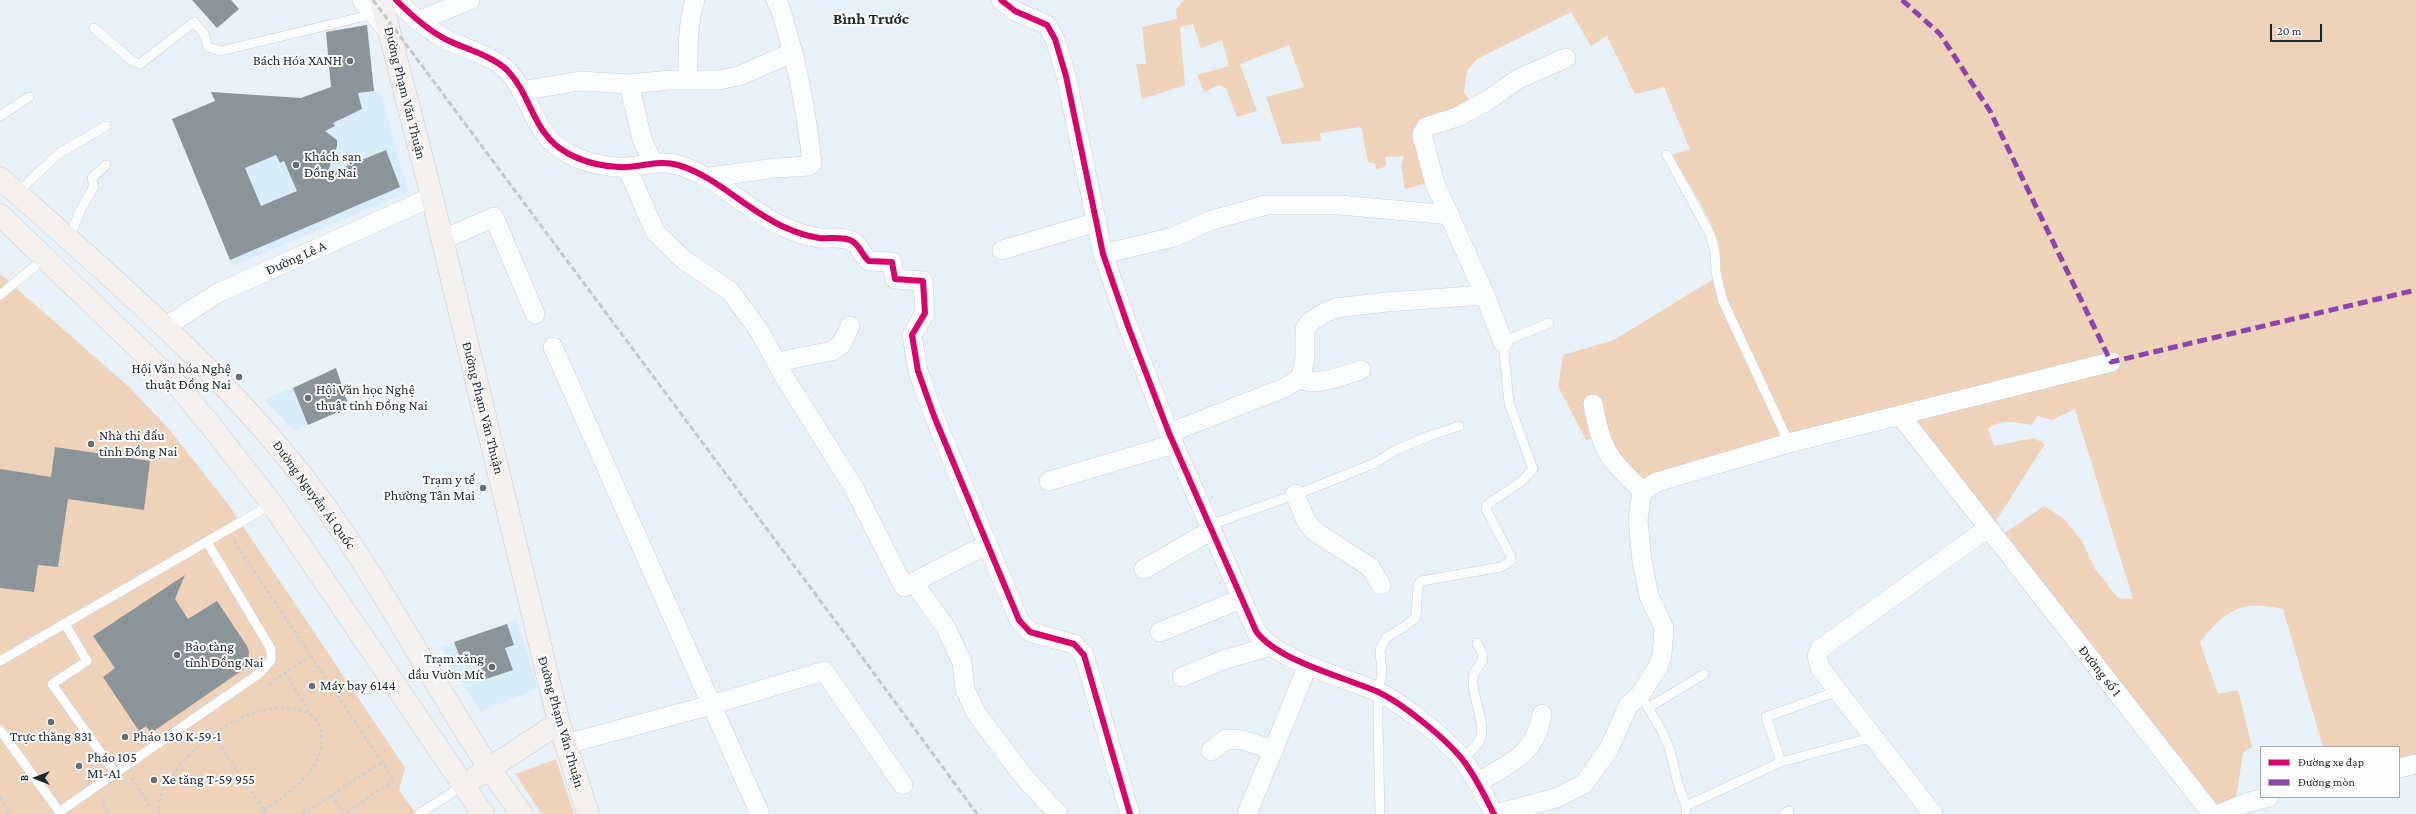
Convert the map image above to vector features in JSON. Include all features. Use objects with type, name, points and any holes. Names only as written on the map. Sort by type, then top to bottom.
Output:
[{"type":"main road","name":"Đường Phạm Văn Thuận","points":[[372,5],[390,32],[432,197],[559,723],[588,814]]},
{"type":"main road","name":"Đường Nguyễn Ái Quốc","points":[[0,178],[165,327],[242,402],[326,509],[354,549],[476,777],[483,814]]},
{"type":"main road","name":"Đường Nguyễn Ái Quốc","points":[[0,215],[179,387],[272,504],[450,763],[506,792],[522,814]]},
{"type":"main road","points":[[46,258],[69,240]]},
{"type":"main road","points":[[476,777],[559,723]]},
{"type":"street","points":[[396,0],[418,21],[445,39],[497,63],[507,70],[521,91],[540,130],[559,148],[584,161],[606,166],[627,167],[653,163],[678,165],[709,177],[747,206],[784,227],[808,236],[847,239],[857,245],[870,261],[889,262],[894,264],[895,278],[923,280],[925,314],[912,335],[918,371],[934,416],[1014,612],[1024,627],[1035,634],[1074,644],[1084,655],[1130,814]]},
{"type":"street","points":[[418,21],[470,0]]},
{"type":"street","points":[[688,80],[688,43],[691,15],[695,0]]},
{"type":"street","points":[[709,177],[740,172],[811,165],[808,129],[793,52],[782,12],[776,0]]},
{"type":"street","points":[[1001,0],[1014,11],[1047,25],[1055,39],[1066,76],[1103,254],[1128,326],[1172,439],[1256,631],[1271,646],[1308,665],[1378,692],[1435,733],[1462,759],[1495,814],[1556,798],[1584,784],[1608,749],[1628,706],[1644,702],[1658,667],[1664,639],[1664,628],[1649,596],[1642,561],[1638,520],[1642,492],[1657,482],[1789,443],[2111,362]]},
{"type":"street","points":[[521,91],[580,81],[629,84],[730,78],[793,52]]},
{"type":"street","points":[[1503,342],[1485,295],[1435,184],[1422,135],[1426,127],[1457,117],[1487,101],[1518,79],[1566,58]]},
{"type":"street","points":[[629,84],[642,139],[653,163]]},
{"type":"street","points":[[627,167],[655,232],[684,260],[730,291],[760,332],[854,488],[904,587],[986,545]]},
{"type":"street","name":"Đường Lê A","points":[[165,327],[218,293],[432,197]]},
{"type":"street","points":[[1103,254],[1174,237],[1208,221],[1266,205],[1340,205],[1450,215]]},
{"type":"street","points":[[442,240],[494,217],[535,314]]},
{"type":"street","points":[[1002,250],[1097,222]]},
{"type":"street","points":[[1049,481],[1172,439],[1284,388],[1298,379],[1304,364],[1305,329],[1310,322],[1324,313],[1336,308],[1388,302],[1485,295]]},
{"type":"street","points":[[777,362],[832,351],[841,345],[850,326]]},
{"type":"street","points":[[553,347],[760,814]]},
{"type":"street","points":[[1298,379],[1305,382],[1318,382],[1361,370]]},
{"type":"street","points":[[1593,404],[1602,444],[1606,454],[1642,492]]},
{"type":"street","name":"Đường số 1","points":[[1900,415],[2212,814]]},
{"type":"street","points":[[1295,494],[1306,521],[1314,531],[1370,566],[1381,585]]},
{"type":"street","points":[[1144,569],[1211,528]]},
{"type":"street","points":[[1933,814],[1818,663],[1820,649],[1988,528]]},
{"type":"street","points":[[914,583],[946,628],[962,662],[965,689],[976,713],[1024,778],[1058,814]]},
{"type":"street","points":[[1160,632],[1241,599]]},
{"type":"street","points":[[1182,677],[1223,660],[1271,646]]},
{"type":"street","points":[[1247,814],[1308,665]]},
{"type":"street","points":[[566,744],[711,705],[824,671],[903,785]]},
{"type":"street","points":[[1477,783],[1523,754],[1538,734],[1542,714]]},
{"type":"street","points":[[1211,750],[1226,739],[1243,740],[1274,750]]},
{"type":"street","points":[[2400,768],[2416,764]]},
{"type":"street","points":[[2220,814],[2246,803],[2265,798]]},
{"type":"lane","points":[[94,28],[131,60],[140,64],[194,22],[204,34],[208,47],[221,51],[372,5]]},
{"type":"lane","points":[[0,116],[29,97]]},
{"type":"lane","points":[[17,193],[58,154],[106,126]]},
{"type":"lane","points":[[1667,155],[1710,234],[1715,252],[1716,273],[1723,301],[1789,443]]},
{"type":"lane","points":[[69,240],[80,211],[94,186],[92,178],[106,165]]},
{"type":"lane","points":[[0,295],[46,258]]},
{"type":"lane","points":[[1380,814],[1378,692],[1382,674],[1379,656],[1382,643],[1389,635],[1408,624],[1416,617],[1418,583],[1427,579],[1504,566],[1511,561],[1511,556],[1486,509],[1488,504],[1522,481],[1532,469],[1509,403],[1503,342],[1549,323]]},
{"type":"lane","points":[[1211,528],[1375,463],[1396,450],[1459,426]]},
{"type":"lane","points":[[0,661],[272,504]]},
{"type":"lane","points":[[0,730],[60,813],[260,673],[271,660],[271,648],[207,542]]},
{"type":"lane","points":[[65,624],[87,661],[52,684],[115,774]]},
{"type":"lane","points":[[1462,759],[1480,741],[1482,731],[1474,692],[1473,678],[1483,661],[1484,654],[1477,643]]},
{"type":"lane","points":[[1704,674],[1644,702],[1661,729],[1670,750],[1686,810],[1781,762],[1874,737]]},
{"type":"lane","points":[[1781,762],[1766,717],[1838,691]]},
{"type":"lane","points":[[420,814],[476,777]]},
{"type":"path","points":[[227,530],[394,780],[344,814],[332,795]]},
{"type":"path","points":[[258,814],[289,792],[316,763],[322,738],[317,721],[311,715],[285,673]]},
{"type":"path","points":[[159,814],[159,801],[168,780],[187,757],[213,735],[237,720],[258,712],[284,709],[305,712],[311,715]]},
{"type":"path","points":[[207,727],[267,814]]},
{"type":"path","points":[[304,814],[382,762]]},
{"type":"path","points":[[132,778],[155,814]]},
{"type":"path","points":[[0,798],[12,814]]},
{"type":"shaded area","points":[[1184,0],[2416,0],[2416,754],[2400,758],[2400,746],[2323,746],[2283,609],[2256,605],[2245,607],[2227,615],[2218,622],[2200,642],[2218,694],[2238,690],[2252,747],[2243,752],[2236,799],[2216,809],[2002,535],[2044,506],[2064,519],[2082,541],[2095,569],[2118,598],[2133,599],[2075,409],[2052,420],[2038,416],[2031,425],[2008,422],[1998,424],[1988,429],[1994,446],[2034,438],[2045,444],[1994,524],[1976,496],[1902,408],[1643,483],[1595,438],[1586,440],[1558,386],[1563,355],[1614,340],[1720,275],[1720,255],[1719,244],[1710,222],[1698,198],[1672,155],[1690,149],[1664,87],[1635,94],[1607,36],[1591,46],[1571,12],[1477,59],[1467,71],[1464,92],[1470,102],[1422,123],[1428,183],[1405,189],[1401,165],[1404,156],[1385,157],[1386,166],[1376,170],[1375,163],[1368,162],[1361,127],[1320,133],[1321,141],[1282,144],[1266,97],[1304,87],[1289,45],[1240,64],[1257,111],[1237,117],[1226,88],[1219,85],[1204,92],[1197,75],[1229,66],[1222,40],[1201,48],[1193,24],[1180,27],[1185,85],[1142,99],[1136,64],[1146,64],[1142,27],[1177,19],[1176,9]]},
{"type":"shaded area","name":"Khách sạn Đồng Nai","points":[[320,91],[322,97],[380,91],[408,192],[233,266],[172,119],[215,101],[211,92],[301,98]]},
{"type":"shaded area","points":[[0,274],[128,386],[168,428],[228,504],[405,768],[399,790],[416,814],[0,814]]},
{"type":"shaded area","name":"Hội Văn học Nghệ thuật tỉnh Đồng Nai","points":[[336,368],[349,407],[295,431],[264,400]]},
{"type":"shaded area","name":"Trạm xăng dầu Vườn Mít","points":[[517,620],[538,688],[480,712],[440,647]]},
{"type":"shaded area","points":[[556,759],[574,814],[542,814],[515,774]]},
{"type":"building","points":[[192,0],[231,0],[239,9],[217,28]]},
{"type":"building","name":"Khách sạn Đồng Nai","points":[[367,25],[374,91],[358,93],[362,109],[333,123],[335,126],[325,131],[337,140],[337,146],[327,174],[386,150],[400,187],[230,260],[172,119],[215,101],[211,92],[301,98],[331,87],[326,32]],"holes":[[[276,155],[280,163],[284,161],[297,191],[261,206],[245,168]]]},
{"type":"building","name":"Hội Văn học Nghệ thuật tỉnh Đồng Nai","points":[[336,368],[349,407],[308,425],[293,388]]},
{"type":"building","points":[[55,447],[150,461],[144,510],[68,499],[58,567],[38,565],[34,592],[0,588],[0,469],[51,477]]},
{"type":"building","name":"Bảo tàng tỉnh Đồng Nai","points":[[185,575],[175,599],[188,619],[217,601],[247,646],[249,652],[248,665],[151,733],[146,726],[139,731],[103,677],[115,668],[93,636]]},
{"type":"building","points":[[507,624],[514,645],[505,648],[513,670],[483,680],[476,660],[463,665],[454,642]]},
{"type":"railway","points":[[373,0],[854,646],[977,814]]},
{"type":"marked path","points":[[1902,0],[1940,34],[1990,111],[2111,362],[2416,290]]},
{"type":"cycle path","points":[[396,0],[431,31],[453,43],[486,56],[507,70],[516,81],[547,137],[569,154],[590,162],[612,167],[665,163],[678,165],[692,170],[719,185],[757,212],[784,227],[801,234],[815,237],[848,239],[857,245],[869,261],[892,262],[895,279],[923,281],[925,313],[912,335],[918,371],[934,416],[1019,620],[1030,632],[1074,644],[1084,655],[1130,814]]},
{"type":"cycle path","points":[[1001,0],[1015,11],[1047,25],[1055,39],[1066,76],[1103,254],[1128,326],[1169,433],[1256,631],[1279,651],[1311,667],[1376,691],[1398,703],[1422,721],[1445,741],[1467,765],[1494,814]]},
{"type":"place","name":"Bách Hóa XANH","points":[[350,61]]},
{"type":"place","name":"Khách sạn Đồng Nai","points":[[296,165]]},
{"type":"place","name":"Hội Văn hóa Nghệ thuật Đồng Nai","points":[[239,377]]},
{"type":"place","name":"Hội Văn học Nghệ thuật tỉnh Đồng Nai","points":[[308,398]]},
{"type":"place","name":"Nhà thi đấu tỉnh Đồng Nai","points":[[91,444]]},
{"type":"place","name":"Trạm y tế Phường Tân Mai","points":[[483,488]]},
{"type":"place","name":"Bảo tàng tỉnh Đồng Nai","points":[[177,655]]},
{"type":"place","name":"Trạm xăng dầu Vườn Mít","points":[[492,667]]},
{"type":"place","name":"Máy bay 6144","points":[[312,686]]},
{"type":"place","name":"Trực thăng 831","points":[[51,722]]},
{"type":"place","name":"Pháo 130 K-59-1","points":[[125,737]]},
{"type":"place","name":"Pháo 105 M1-A1","points":[[79,766]]},
{"type":"place","name":"Xe tăng T-59 955","points":[[154,780]]},
{"type":"district","name":"Bình Trước","points":[[871,19]]}]
